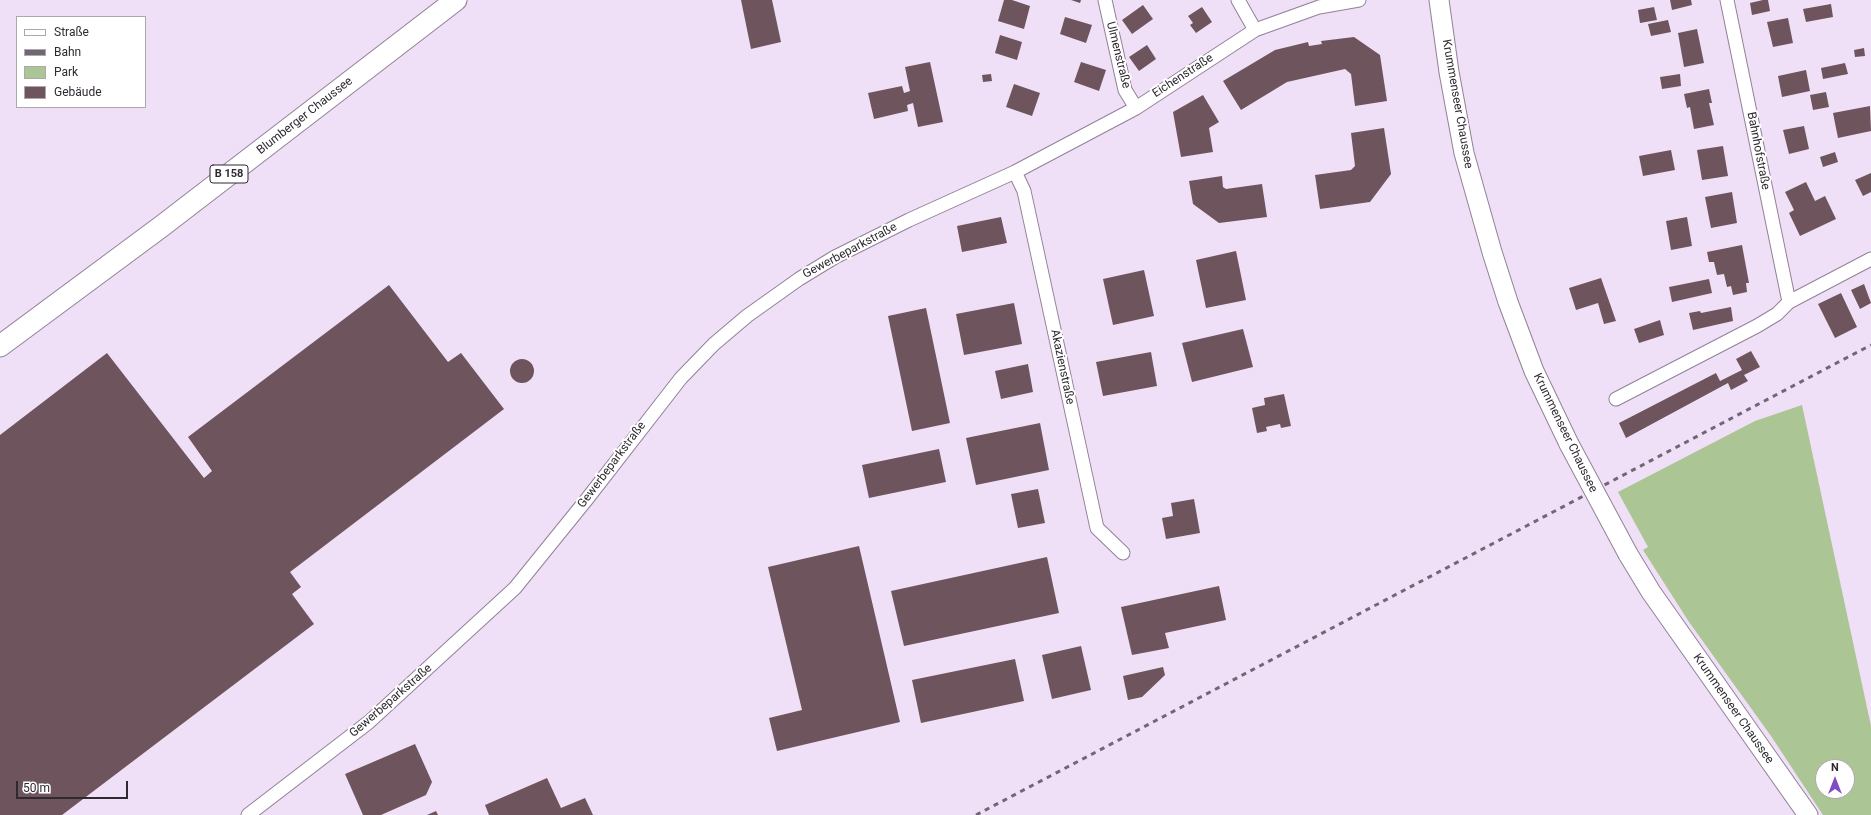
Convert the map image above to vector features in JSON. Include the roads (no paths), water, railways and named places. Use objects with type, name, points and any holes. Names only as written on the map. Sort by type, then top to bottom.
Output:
[{"type":"main road","name":"Blumberger Chaussee","points":[[0,346],[162,226],[456,0]]},
{"type":"main road","name":"Krummenseer Chaussee","points":[[1439,0],[1449,72],[1464,153],[1508,302],[1534,371],[1569,444],[1650,592],[1808,815]]},
{"type":"street","name":"Ulmenstraße","points":[[1105,0],[1125,90],[1136,108]]},
{"type":"street","points":[[1238,0],[1254,30]]},
{"type":"street","name":"Eichenstraße","points":[[1015,172],[1136,108],[1254,30],[1319,7],[1359,0]]},
{"type":"street","name":"Bahnhofstraße","points":[[1727,0],[1789,302]]},
{"type":"street","name":"Akazienstraße","points":[[1015,172],[1024,191],[1097,528],[1123,553]]},
{"type":"street","name":"Gewerbeparkstraße","points":[[248,815],[369,722],[515,588],[680,378],[714,344],[747,316],[799,279],[835,257],[909,220],[1015,172]]},
{"type":"street","points":[[1616,399],[1756,326],[1777,314],[1789,302],[1871,259]]},
{"type":"railway","points":[[976,815],[1871,345]]}]
